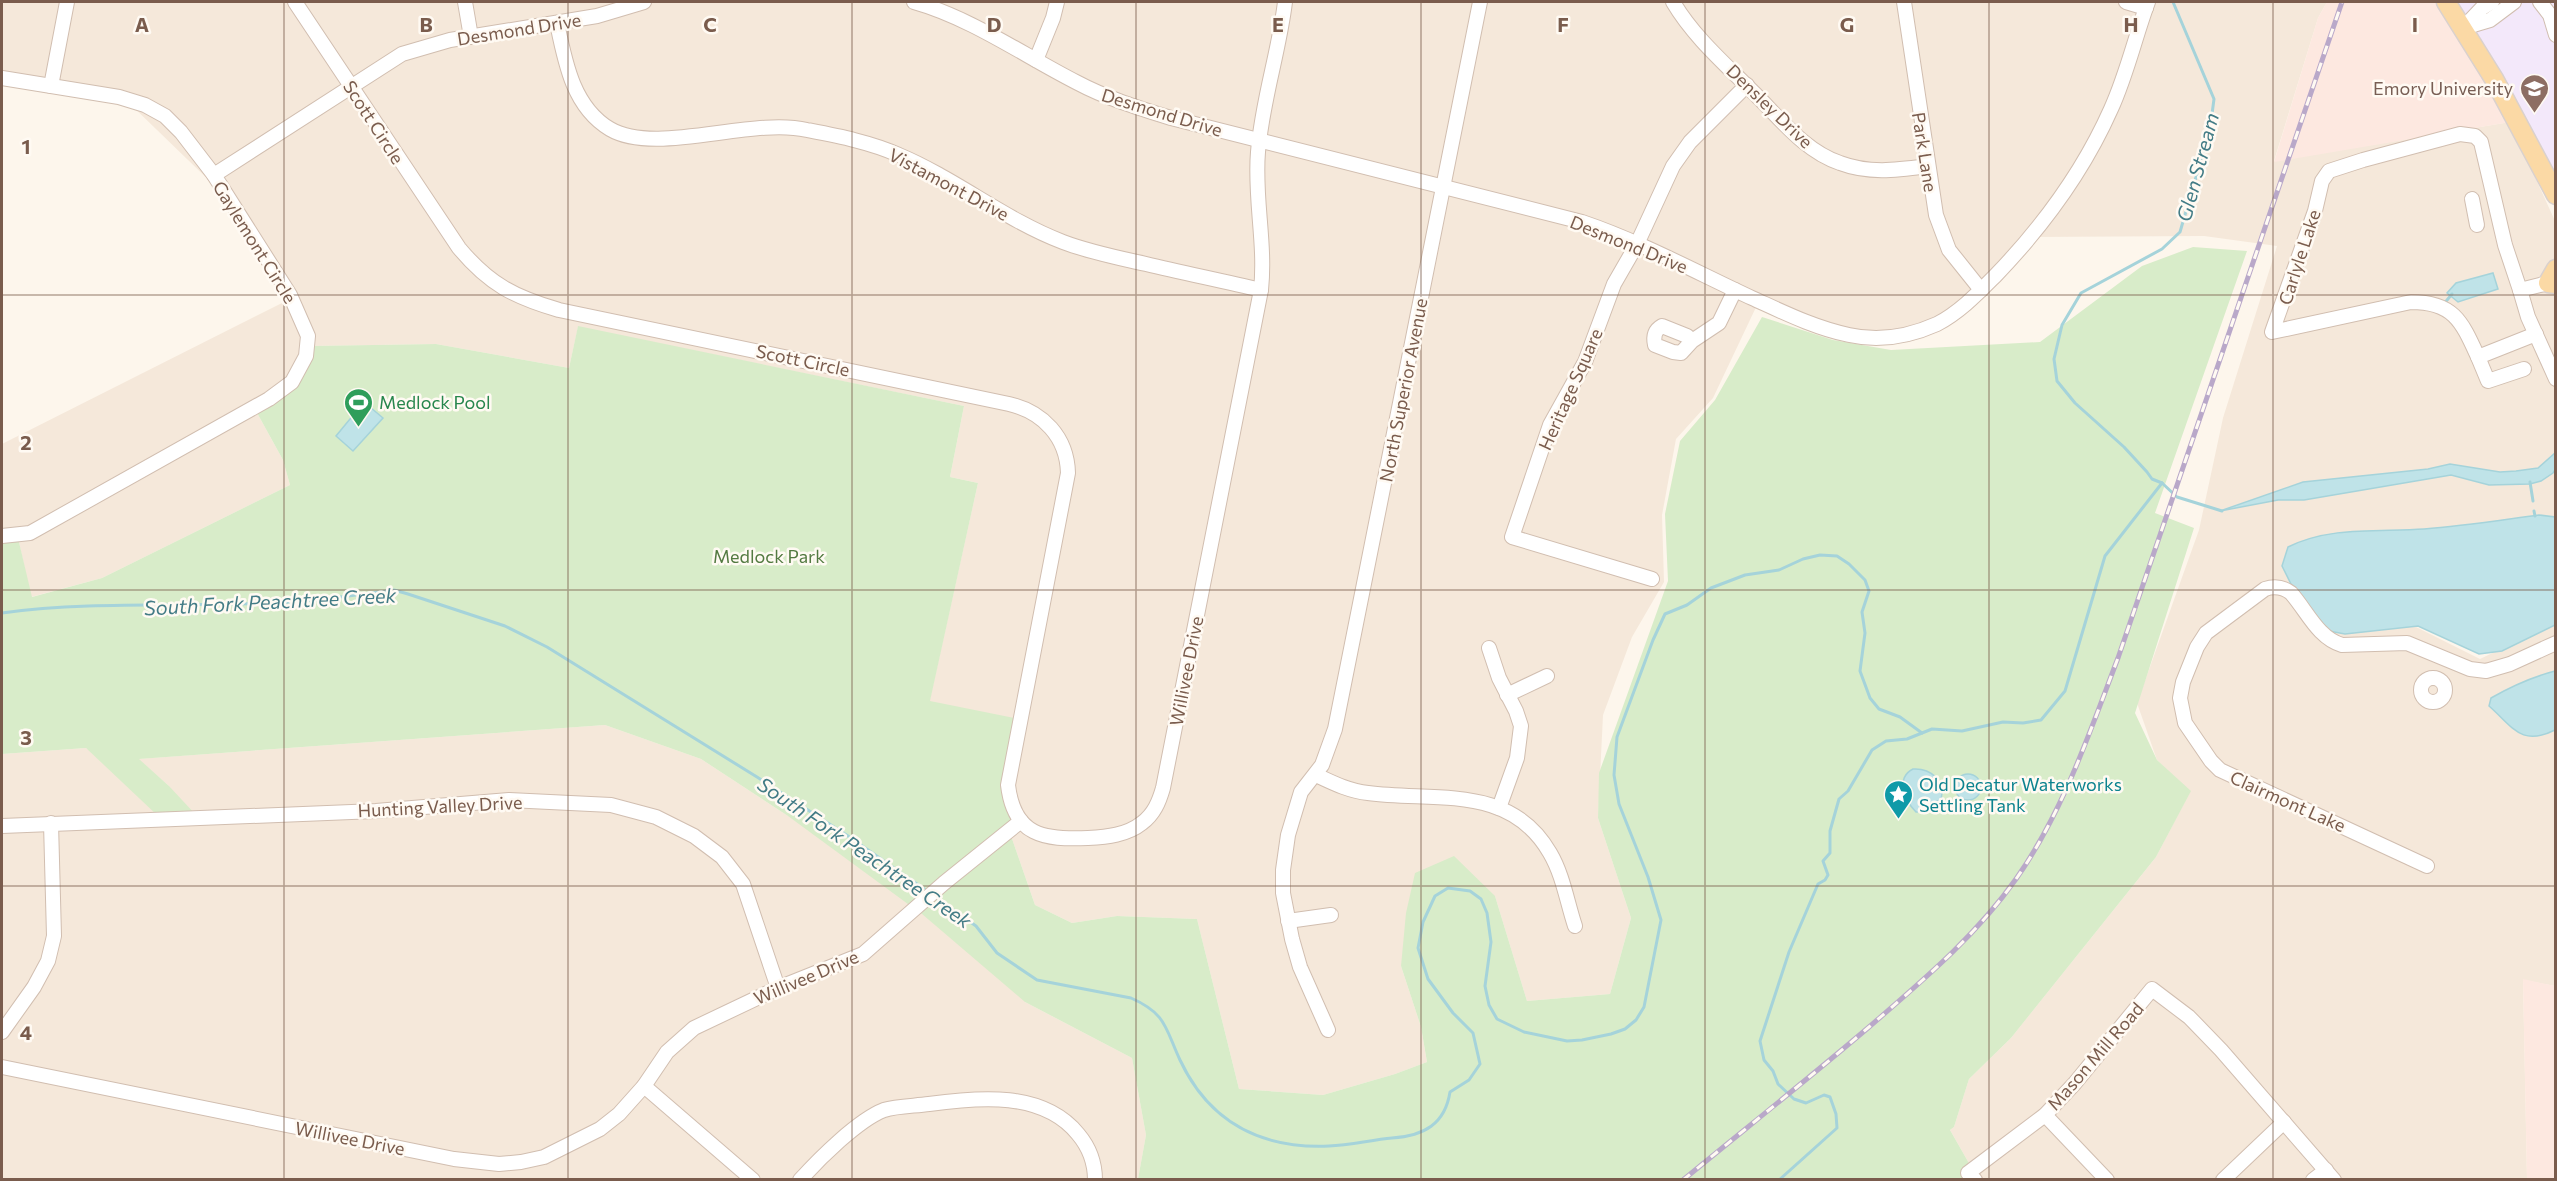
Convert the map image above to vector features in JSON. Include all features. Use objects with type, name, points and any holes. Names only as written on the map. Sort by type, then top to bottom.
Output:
[{"type":"main road","points":[[2446,2],[2494,79],[2556,195]]},
{"type":"street","points":[[51,87],[67,2]]},
{"type":"street","name":"Scott Circle","points":[[295,2],[459,248],[484,276],[511,294],[559,310],[1009,404],[1029,410],[1049,425],[1063,447],[1068,473],[1008,775],[1009,797],[1015,814],[1021,821]]},
{"type":"street","points":[[465,2],[471,37]]},
{"type":"street","name":"Desmond Drive","points":[[214,175],[402,54],[433,44],[597,16],[644,2]]},
{"type":"street","name":"Desmond Drive","points":[[914,2],[946,13],[1098,93],[1134,107],[1574,220],[1637,244],[1816,326],[1850,335],[1879,339],[1910,334],[1938,323],[1953,314],[1981,290],[2022,248],[2055,206],[2092,149],[2120,88],[2147,5]]},
{"type":"street","points":[[1036,60],[1057,2]]},
{"type":"street","name":"Willivee Drive","points":[[2,1067],[454,1159],[499,1164],[544,1157],[590,1135],[619,1114],[644,1086],[667,1052],[694,1028],[778,988],[863,954],[953,875],[1021,821],[1031,831],[1048,837],[1104,837],[1120,834],[1141,824],[1156,807],[1163,788],[1261,290],[1264,246],[1257,164],[1259,140],[1285,2]]},
{"type":"street","name":"North Superior Avenue","points":[[1328,1030],[1300,967],[1288,921],[1283,881],[1288,835],[1301,792],[1310,779],[1316,775],[1328,755],[1335,729],[1480,2]]},
{"type":"street","name":"Densley Drive","points":[[1673,2],[1698,37],[1800,138],[1829,159],[1851,167],[1875,171],[1927,166]]},
{"type":"street","name":"Park Lane","points":[[1904,2],[1936,215],[1945,242],[1981,290]]},
{"type":"street","points":[[2126,2],[2147,5]]},
{"type":"street","points":[[2463,28],[2482,8],[2492,2]]},
{"type":"street","points":[[2463,28],[2490,20],[2514,2]]},
{"type":"street","points":[[2540,2],[2550,15],[2556,35]]},
{"type":"street","name":"Vistamont Drive","points":[[557,23],[569,78],[591,113],[610,129],[626,135],[667,139],[753,128],[793,127],[854,140],[898,154],[1063,242],[1122,259],[1261,290]]},
{"type":"street","name":"Gaylemont Circle","points":[[2,78],[119,97],[146,105],[172,123],[214,175],[290,295],[308,336],[306,356],[292,382],[254,409],[30,533],[2,536]]},
{"type":"street","points":[[1637,244],[1664,183],[1681,153],[1747,85]]},
{"type":"street","name":"Carlyle Lake","points":[[2520,290],[2505,245],[2481,142],[2475,136],[2468,134],[2439,139],[2329,171],[2322,181],[2315,211],[2272,332],[2411,302],[2428,302],[2447,308],[2464,325],[2488,381],[2524,369]]},
{"type":"street","points":[[2477,225],[2473,204],[2497,206]]},
{"type":"street","name":"Heritage Square","points":[[1637,244],[1610,293],[1585,362],[1550,425],[1512,537],[1652,579]]},
{"type":"street","points":[[2553,279],[2520,290],[2556,379]]},
{"type":"street","points":[[1692,341],[1719,323],[1734,290]]},
{"type":"street","points":[[2478,357],[2536,334]]},
{"type":"street","name":"Clairmont Lake","points":[[2427,867],[2220,770],[2211,761],[2185,723],[2180,698],[2197,647],[2206,633],[2271,586],[2291,593],[2321,632],[2335,643],[2350,646],[2397,641],[2470,669],[2486,671],[2510,664],[2556,643]]},
{"type":"street","points":[[1489,648],[1519,718],[1521,735],[1514,769],[1499,808]]},
{"type":"street","points":[[2439,679],[2445,660]]},
{"type":"street","points":[[1507,694],[1547,676]]},
{"type":"street","points":[[1316,775],[1344,788],[1368,793],[1472,800],[1499,808],[1526,825],[1550,852],[1575,926]]},
{"type":"street","name":"Hunting Valley Drive","points":[[2,826],[376,811],[509,800],[611,805],[656,818],[694,837],[722,857],[743,884],[778,988]]},
{"type":"street","points":[[2,1032],[34,987],[48,961],[54,936],[51,823]]},
{"type":"street","points":[[1288,921],[1331,915]]},
{"type":"street","name":"Mason Mill Road","points":[[1972,1176],[2045,1114],[2075,1083],[2152,989],[2189,1017],[2330,1175]]},
{"type":"street","points":[[644,1086],[753,1179]]},
{"type":"street","points":[[800,1179],[850,1132],[884,1110],[967,1099],[1017,1102],[1049,1109],[1070,1124],[1088,1145],[1095,1170],[1095,1179]]},
{"type":"street","points":[[2045,1114],[2107,1179]]},
{"type":"street","points":[[2223,1179],[2284,1122]]},
{"type":"street","points":[[2313,1179],[2330,1175]]},
{"type":"shaded area","points":[[2,2],[2327,2],[2318,18],[2274,161],[2510,122],[2555,221],[2555,516],[2286,552],[2332,622],[2412,625],[2480,659],[2555,623],[2555,986],[2523,980],[2527,1179],[1978,1179],[1950,1130],[1954,1127],[1969,1079],[2011,1038],[2156,857],[2190,792],[2157,760],[2137,703],[2199,530],[2223,418],[2277,246],[2204,236],[2031,237],[1953,314],[1879,339],[1758,303],[1713,398],[1676,439],[1662,515],[1664,582],[1632,637],[1603,715],[1598,818],[1631,918],[1610,994],[1527,1001],[1495,896],[1401,966],[1421,1027],[1427,1062],[1323,1095],[1239,1089],[1197,919],[1117,916],[1072,923],[1035,905],[1010,833],[1025,1002],[1132,1058],[1146,1135],[1138,1179],[2,1179],[2,754],[86,748],[169,786],[138,759],[605,725],[701,759],[788,816],[916,762],[978,483],[950,477],[964,406],[578,327],[569,368],[436,344],[310,346],[296,382],[256,411],[283,460],[290,485],[102,578],[31,597],[18,538],[2,537],[2,444],[284,302],[219,190],[125,99],[56,80],[2,73]]},
{"type":"shaded area","points":[[2327,2],[2447,2],[2510,122],[2274,162],[2318,18]]},
{"type":"shaded area","name":"Emory University","points":[[2446,2],[2555,2],[2555,195]]},
{"type":"shaded area","points":[[2523,979],[2555,986],[2555,1179],[2527,1179]]},
{"type":"green space","points":[[2193,247],[2247,251],[2155,513],[2194,528],[2135,713],[2157,760],[2191,791],[2156,857],[2011,1038],[1969,1079],[1954,1127],[1950,1130],[1978,1179],[1138,1179],[1146,1135],[1132,1058],[1025,1002],[915,908],[1010,833],[1035,905],[1072,923],[1117,916],[1197,919],[1239,1089],[1323,1095],[1427,1062],[1421,1027],[1401,966],[1406,913],[1415,873],[1454,856],[1495,896],[1527,1001],[1610,994],[1631,918],[1598,818],[1599,773],[1668,581],[1665,514],[1680,441],[1715,400],[1762,317],[1833,340],[1891,350],[2040,342],[2142,266]]},
{"type":"green space","name":"Medlock Park","points":[[578,326],[964,406],[950,477],[978,483],[930,701],[1019,719],[1008,785],[1021,821],[912,907],[788,816],[701,759],[605,725],[139,759],[196,815],[158,816],[86,748],[2,754],[2,537],[18,538],[32,597],[102,578],[290,485],[283,460],[256,411],[296,382],[310,346],[436,344],[569,368]]},
{"type":"water","points":[[2493,273],[2498,289],[2458,302],[2447,293],[2456,283]]},
{"type":"water","name":"Medlock Pool","points":[[364,402],[383,418],[353,451],[336,436]]},
{"type":"water","points":[[2555,453],[2553,473],[2541,481],[2530,484],[2489,485],[2451,475],[2304,500],[2278,500],[2220,511],[2303,482],[2428,469],[2450,464],[2500,472],[2516,471],[2538,468]]},
{"type":"water","points":[[2539,515],[2555,517],[2555,625],[2502,651],[2479,654],[2418,626],[2345,634],[2329,631],[2293,588],[2282,566],[2288,547],[2321,536],[2355,531],[2439,528]]},
{"type":"water","points":[[2555,671],[2555,730],[2543,735],[2526,735],[2511,727],[2489,706],[2491,698],[2530,679]]},
{"type":"water","points":[[1913,769],[1931,773],[1941,787],[1941,800],[1929,803],[1929,808],[1922,812],[1916,812],[1905,796],[1904,778]]},
{"type":"water","points":[[1968,774],[1977,778],[1981,787],[1977,796],[1968,800],[1959,796],[1955,787],[1959,778]]},
{"type":"waterway","name":"Glen Stream","points":[[2162,483],[2152,479],[2124,447],[2075,403],[2057,381],[2054,359],[2062,325],[2081,293],[2162,249],[2180,232],[2210,129],[2214,99],[2173,2]]},
{"type":"waterway","points":[[2443,305],[2452,294]]},
{"type":"waterway","points":[[2530,482],[2533,501]]},
{"type":"waterway","name":"South Fork Peachtree Creek","points":[[2162,483],[2177,497],[2222,511]]},
{"type":"waterway","points":[[1779,1180],[1837,1128],[1836,1114],[1830,1097],[1824,1095],[1806,1103],[1794,1099],[1778,1084],[1773,1071],[1764,1060],[1760,1041],[1789,952],[1818,884],[1828,875],[1823,861],[1830,853],[1830,831],[1839,799],[1848,791],[1872,750],[1886,741],[1907,739],[1932,729],[1962,731],[2003,722],[2023,723],[2041,720],[2065,691],[2105,556],[2162,483]]},
{"type":"waterway","points":[[2534,511],[2535,516]]},
{"type":"waterway","name":"South Fork Peachtree Creek","points":[[935,897],[976,926],[997,953],[1037,980],[1131,998],[1152,1010],[1163,1023],[1192,1082],[1206,1100],[1240,1127],[1281,1143],[1304,1146],[1329,1146],[1403,1137],[1423,1131],[1438,1120],[1450,1092],[1469,1080],[1480,1064],[1473,1033],[1453,1013],[1428,979],[1418,948],[1423,922],[1435,896],[1448,888],[1470,891],[1481,899],[1487,913],[1491,942],[1485,986],[1489,1005],[1497,1019],[1524,1032],[1567,1041],[1582,1040],[1625,1029],[1636,1020],[1644,1007],[1661,920],[1648,877],[1619,804],[1614,775],[1617,737],[1665,614],[1687,605],[1711,588],[1745,575],[1779,570],[1803,559],[1820,555],[1837,556],[1865,580],[1869,591],[1862,612],[1865,633],[1860,671],[1870,698],[1879,709],[1900,717],[1922,733]]},
{"type":"waterway","name":"South Fork Peachtree Creek","points":[[2,613],[69,607],[286,602],[394,590],[408,594],[505,626],[547,647],[757,777],[927,891]]},
{"type":"railway","points":[[1683,1180],[1909,993],[1947,957],[2000,900],[2016,879],[2048,827],[2074,772],[2118,658],[2342,2]]},
{"type":"place","name":"Emory University","points":[[2534,114]]},
{"type":"place","name":"Medlock Pool","points":[[358,428]]},
{"type":"place","name":"Old Decatur Waterworks Settling Tank","points":[[1898,820]]}]
